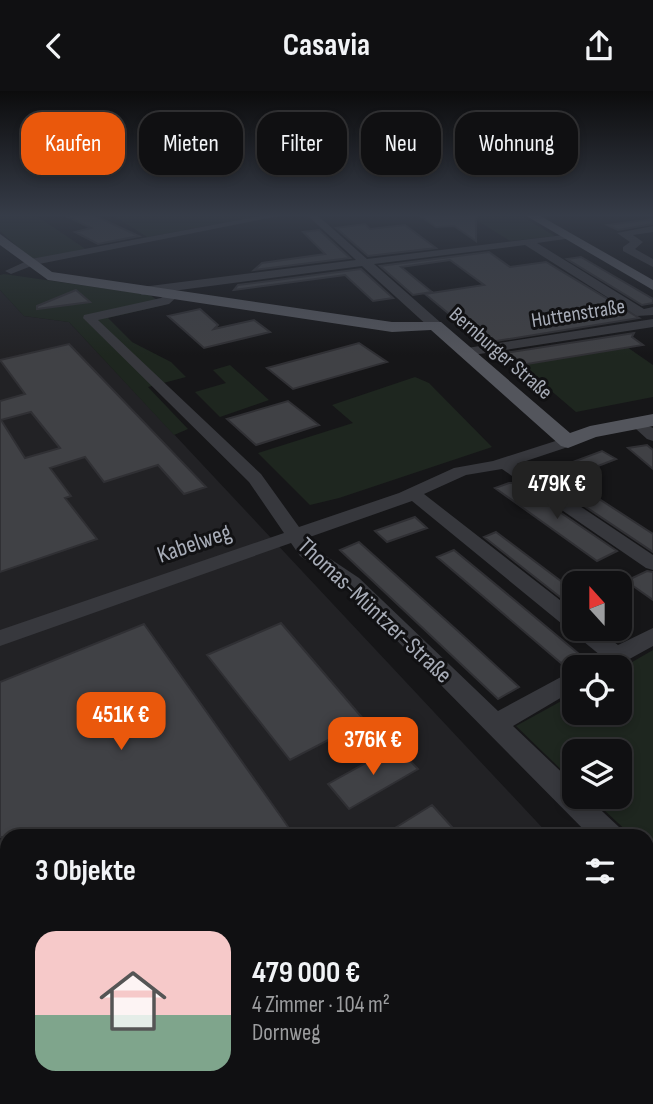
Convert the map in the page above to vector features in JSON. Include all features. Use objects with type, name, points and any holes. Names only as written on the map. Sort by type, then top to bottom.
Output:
[{"type":"main road","points":[[611,261],[653,286]]},
{"type":"main road","points":[[626,261],[653,277]]},
{"type":"main road","points":[[31,262],[48,276],[142,291],[392,327],[435,325]]},
{"type":"main road","name":"Bernburger Straße","points":[[435,325],[568,442]]},
{"type":"main road","name":"Kabelweg","points":[[568,442],[651,428]]},
{"type":"street","points":[[6,271],[35,261]]},
{"type":"street","points":[[142,291],[361,261]]},
{"type":"street","name":"Bernburger Straße","points":[[363,261],[435,325]]},
{"type":"street","points":[[559,261],[642,313],[653,311]]},
{"type":"street","points":[[6,271],[48,276]]},
{"type":"street","name":"Thomas-Müntzer-Straße","points":[[173,295],[165,301],[89,318],[255,478],[295,536],[318,562],[352,583],[602,829]]},
{"type":"street","name":"Huttenstraße","points":[[467,352],[649,326]]},
{"type":"street","name":"Kabelweg","points":[[0,638],[295,536],[485,475],[499,465],[568,442]]},
{"type":"street","points":[[499,465],[653,564]]},
{"type":"street","points":[[412,498],[562,613]]},
{"type":"street","points":[[617,655],[653,636]]},
{"type":"street","points":[[495,724],[562,686]]},
{"type":"shaded area","points":[[0,275],[150,295],[164,305],[108,318],[132,342],[171,362],[186,377],[148,387],[188,429],[174,435],[69,322],[24,316],[0,290]]},
{"type":"shaded area","points":[[0,290],[24,316],[69,322],[543,829],[0,829]]},
{"type":"shaded area","points":[[627,347],[653,365],[653,397],[576,412],[521,365]]},
{"type":"shaded area","points":[[230,365],[269,400],[220,417],[195,392],[226,383],[213,370]]},
{"type":"shaded area","points":[[415,377],[429,383],[492,447],[339,498],[310,505],[258,453],[353,423],[332,405]]},
{"type":"shaded area","points":[[653,650],[653,829],[624,829],[603,809],[632,809],[632,739],[562,739],[562,770],[516,726],[562,701],[562,725],[632,725],[632,662]]},
{"type":"building","points":[[274,261],[324,261],[254,270],[262,263]]},
{"type":"building","points":[[441,261],[401,267],[432,292],[413,295],[380,266]]},
{"type":"building","points":[[452,261],[502,261],[510,267],[546,262],[639,318],[478,344],[449,318],[454,318],[425,294],[484,285]]},
{"type":"building","points":[[571,261],[588,261],[653,299],[653,303],[642,305]]},
{"type":"building","points":[[361,269],[393,298],[373,301],[345,275],[234,290],[238,285]]},
{"type":"building","points":[[76,290],[90,302],[37,309],[37,306]]},
{"type":"building","points":[[200,309],[218,325],[214,329],[254,320],[270,332],[204,348],[168,316]]},
{"type":"building","points":[[634,333],[632,337],[643,345],[521,365],[498,360],[492,355]]},
{"type":"building","points":[[359,343],[387,362],[293,389],[267,368]]},
{"type":"building","points":[[69,344],[206,487],[184,494],[158,465],[104,482],[85,457],[50,468],[71,496],[65,498],[97,539],[0,572],[0,401],[25,394],[0,360]],"holes":[[[31,412],[60,448],[25,458],[1,420]]]},
{"type":"building","points":[[288,401],[319,425],[256,445],[227,419]]},
{"type":"building","points":[[647,445],[653,450],[653,469],[628,448]]},
{"type":"building","points":[[602,451],[616,459],[567,478],[653,534],[653,552],[538,475]]},
{"type":"building","points":[[517,483],[617,551],[597,561],[495,488]]},
{"type":"building","points":[[415,517],[427,528],[387,542],[375,531]]},
{"type":"building","points":[[496,532],[562,582],[562,599],[484,537]]},
{"type":"building","points":[[359,542],[519,687],[498,699],[340,550]]},
{"type":"building","points":[[454,550],[579,654],[562,655],[561,663],[437,557]]},
{"type":"building","points":[[647,571],[653,572],[653,600],[632,585],[632,578]]},
{"type":"building","points":[[281,623],[365,721],[290,760],[207,655]]},
{"type":"building","points":[[144,624],[289,829],[0,829],[0,682]]},
{"type":"building","points":[[396,746],[418,769],[349,809],[328,784]]},
{"type":"building","points":[[432,805],[454,829],[396,829]]}]
